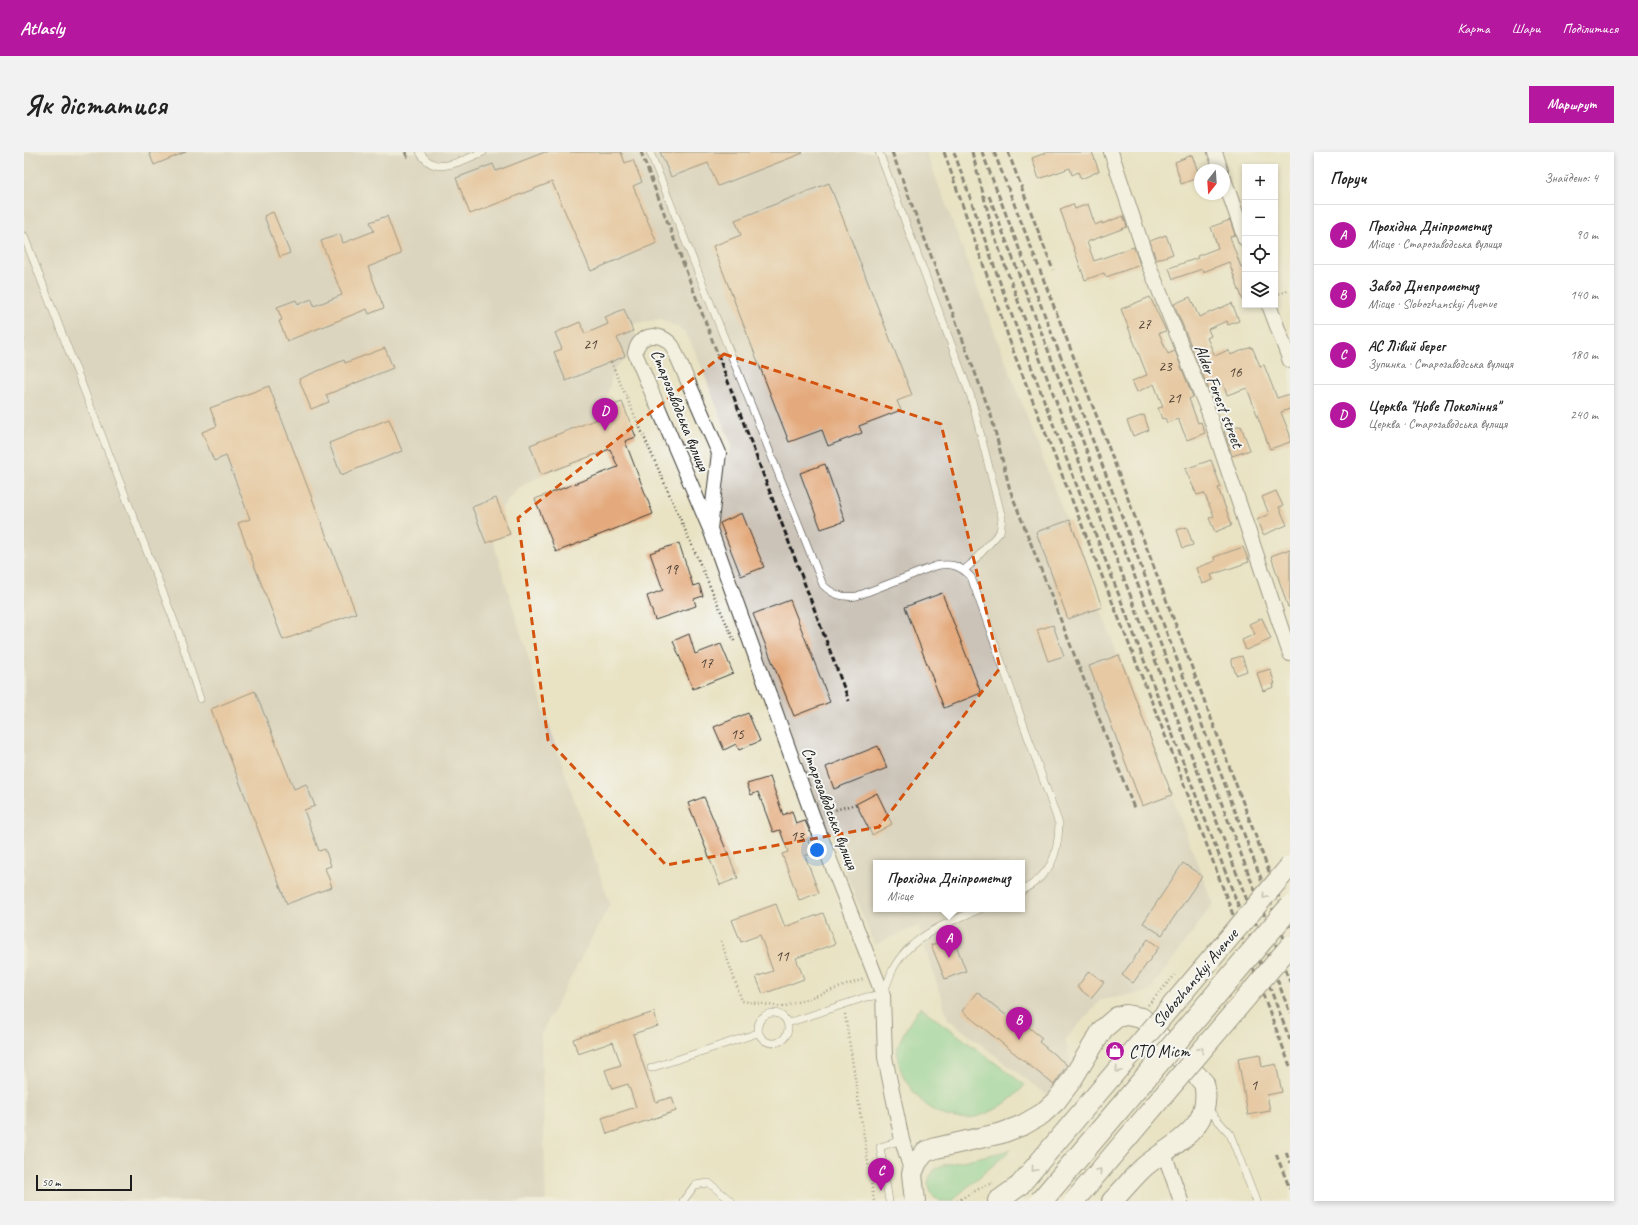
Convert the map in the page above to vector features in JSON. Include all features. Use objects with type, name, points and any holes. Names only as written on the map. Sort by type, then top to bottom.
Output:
[{"type":"main road","name":"Slobozhanskyi Avenue","points":[[1006,1201],[1290,866]]},
{"type":"main road","name":"Slobozhanskyi Avenue","points":[[1041,1201],[1290,907]]},
{"type":"main road","points":[[1074,1201],[1290,946]]},
{"type":"main road","points":[[915,1192],[920,1157],[925,1152],[936,1148],[1002,1133],[1023,1125],[1042,1114],[1056,1101],[1072,1081],[1103,1029],[1117,1017],[1126,1015],[1142,1018],[1204,1083],[1206,1106],[1202,1117],[1192,1131],[1143,1168],[1112,1201]]},
{"type":"main road","points":[[998,1192],[1019,1186]]},
{"type":"street","name":"Alder Forest street","points":[[1111,152],[1148,263],[1208,411],[1290,654]]},
{"type":"street","points":[[1214,152],[1219,164]]},
{"type":"street","points":[[1230,196],[1244,236]]},
{"type":"street","points":[[1270,308],[1290,361]]},
{"type":"street","name":"Старозаводська вулиця","points":[[710,529],[719,453],[674,348],[664,338],[651,336],[642,340],[637,345],[635,353],[710,529],[813,816],[883,995],[885,1057],[902,1140],[915,1192]]},
{"type":"street","points":[[902,1140],[918,1146],[936,1148]]},
{"type":"street","points":[[1164,1153],[1181,1201]]},
{"type":"lane","points":[[420,152],[429,163],[437,166],[446,166],[484,152]]},
{"type":"lane","points":[[650,152],[823,585],[830,591],[848,597],[857,596],[935,566],[945,564],[955,565],[964,570],[971,577],[1059,824],[1058,845],[1051,865],[1038,881],[1025,889]]},
{"type":"lane","points":[[879,152],[971,396],[1002,518],[1000,532],[964,570]]},
{"type":"lane","points":[[24,236],[178,631],[200,699]]},
{"type":"lane","points":[[788,1023],[866,997],[883,995],[894,968],[912,945],[936,928],[973,912]]},
{"type":"lane","points":[[776,1013],[781,1015],[788,1023],[788,1034],[780,1042],[770,1043],[765,1041],[758,1033],[759,1022],[766,1014],[776,1013]]},
{"type":"lane","points":[[651,1068],[758,1033]]},
{"type":"lane","points":[[1206,1106],[1230,1134],[1256,1201]]},
{"type":"lane","points":[[889,1201],[880,1147],[902,1140]]},
{"type":"lane","points":[[683,1201],[695,1185],[709,1183],[731,1201]]},
{"type":"path","points":[[1278,295],[1290,290]]},
{"type":"path","points":[[611,362],[738,650]]},
{"type":"path","points":[[813,816],[856,804]]},
{"type":"path","points":[[721,941],[742,1001],[783,1007],[865,979]]},
{"type":"path","points":[[863,972],[865,979],[844,1012],[874,1201]]},
{"type":"path","points":[[1148,1005],[1176,974],[1178,976]]},
{"type":"path","points":[[957,1201],[986,1185],[998,1192]]},
{"type":"highlighted area","points":[[724,354],[941,424],[1000,668],[879,827],[666,865],[548,740],[518,518]]},
{"type":"shaded area","points":[[24,152],[926,152],[1213,904],[1149,992],[1101,1000],[1065,1040],[1072,1064],[1049,1097],[948,1019],[918,926],[874,945],[703,510],[732,446],[696,353],[684,331],[661,319],[632,324],[636,336],[626,359],[615,367],[592,449],[518,488],[488,525],[549,725],[610,904],[541,1034],[546,1201],[24,1201]]},
{"type":"green space","points":[[920,1007],[1025,1085],[996,1109],[981,1115],[965,1118],[950,1117],[935,1111],[921,1100],[908,1084],[901,1072],[897,1057],[898,1047],[902,1037]]},
{"type":"green space","points":[[1011,1150],[951,1201],[940,1201],[931,1193],[928,1183],[930,1176],[935,1169],[940,1166]]},
{"type":"building","points":[[149,152],[186,152],[154,165]]},
{"type":"building","points":[[545,152],[621,152],[625,163],[633,160],[642,182],[633,186],[657,243],[591,271],[552,182],[470,214],[456,178],[493,164],[496,171]]},
{"type":"building","points":[[660,152],[803,153],[718,186],[708,163],[671,177]]},
{"type":"building","points":[[1048,152],[1092,152],[1099,171],[1081,179],[1078,172],[1072,175],[1070,168],[1039,179],[1032,158]]},
{"type":"building","points":[[1192,155],[1195,164],[1194,164],[1194,179],[1181,184],[1175,162]]},
{"type":"building","points":[[829,183],[912,395],[897,401],[901,410],[859,426],[862,433],[828,446],[822,430],[789,442],[713,246],[741,235],[735,220]]},
{"type":"building","points":[[1073,204],[1075,209],[1088,204],[1095,225],[1123,216],[1126,223],[1127,227],[1087,242],[1094,261],[1134,247],[1140,265],[1106,277],[1104,273],[1085,280],[1060,209]]},
{"type":"building","points":[[273,212],[290,253],[280,257],[264,216]]},
{"type":"building","points":[[387,216],[401,254],[368,267],[384,308],[369,314],[367,309],[287,341],[279,321],[282,320],[277,307],[296,300],[298,304],[312,299],[314,306],[342,295],[321,241],[340,234],[343,243],[374,231],[370,222]]},
{"type":"building","points":[[1230,220],[1235,235],[1230,237],[1242,267],[1242,298],[1229,262],[1203,272],[1202,269],[1173,279],[1169,268],[1198,258],[1197,256],[1218,248],[1211,227]]},
{"type":"building","points":[[1166,235],[1173,254],[1156,260],[1150,241]]},
{"type":"building","points":[[1150,297],[1166,331],[1159,333],[1168,354],[1175,351],[1193,397],[1189,399],[1198,423],[1201,422],[1205,433],[1187,440],[1178,419],[1167,423],[1165,418],[1162,419],[1158,408],[1163,407],[1154,384],[1137,392],[1132,381],[1147,375],[1121,309]]},
{"type":"building","points":[[1190,297],[1199,317],[1232,303],[1239,321],[1228,325],[1227,321],[1208,329],[1211,336],[1207,338],[1215,356],[1228,350],[1230,355],[1252,347],[1260,366],[1264,365],[1277,398],[1290,394],[1290,409],[1281,412],[1290,435],[1290,442],[1270,449],[1247,388],[1227,395],[1223,384],[1209,390],[1174,304]]},
{"type":"building","points":[[624,309],[633,331],[617,338],[625,356],[566,381],[554,352],[562,349],[555,333],[580,322],[585,334],[608,324],[605,317]]},
{"type":"building","points":[[385,348],[393,368],[326,395],[329,402],[311,409],[299,379],[344,360],[345,363]]},
{"type":"building","points":[[269,386],[356,613],[283,640],[238,523],[250,519],[226,456],[214,461],[202,432],[217,426],[210,408]]},
{"type":"building","points":[[622,402],[636,437],[625,441],[653,514],[556,552],[535,499],[618,467],[610,449],[541,475],[530,445],[605,416],[603,409]]},
{"type":"building","points":[[1144,415],[1149,430],[1133,436],[1127,421]]},
{"type":"building","points":[[389,419],[402,451],[341,475],[329,443]]},
{"type":"building","points":[[1241,426],[1250,450],[1232,456],[1224,431]]},
{"type":"building","points":[[1211,460],[1221,487],[1218,488],[1232,525],[1215,532],[1209,518],[1214,516],[1204,493],[1197,495],[1185,469]]},
{"type":"building","points":[[825,464],[845,521],[821,529],[800,473]]},
{"type":"building","points":[[1276,491],[1283,506],[1279,507],[1287,525],[1263,535],[1257,520],[1269,514],[1262,497]]},
{"type":"building","points":[[496,498],[510,534],[486,543],[472,507]]},
{"type":"building","points":[[742,513],[764,567],[741,576],[720,523]]},
{"type":"building","points":[[1070,520],[1102,607],[1068,619],[1036,532]]},
{"type":"building","points":[[1187,527],[1193,545],[1183,548],[1177,530]]},
{"type":"building","points":[[679,543],[693,586],[699,584],[703,596],[694,599],[696,606],[655,620],[647,596],[663,590],[650,553]]},
{"type":"building","points":[[1243,547],[1249,562],[1211,575],[1213,580],[1202,584],[1196,568],[1215,561],[1214,557]]},
{"type":"building","points":[[1290,549],[1290,606],[1288,607],[1271,556]]},
{"type":"building","points":[[942,593],[981,693],[944,708],[905,607]]},
{"type":"building","points":[[790,600],[830,702],[794,716],[753,614]]},
{"type":"building","points":[[1262,618],[1271,639],[1246,650],[1242,640],[1255,634],[1249,624]]},
{"type":"building","points":[[1053,625],[1064,656],[1048,661],[1037,630]]},
{"type":"building","points":[[689,634],[695,654],[721,644],[733,673],[693,689],[673,641]]},
{"type":"building","points":[[1119,655],[1172,795],[1142,806],[1089,666]]},
{"type":"building","points":[[1242,656],[1247,671],[1236,675],[1231,659]]},
{"type":"building","points":[[1270,669],[1275,684],[1273,684],[1274,687],[1263,691],[1257,673]]},
{"type":"building","points":[[255,691],[294,789],[306,784],[315,806],[304,810],[319,851],[325,849],[331,866],[325,868],[332,887],[287,904],[211,709]]},
{"type":"building","points":[[748,713],[760,741],[739,750],[736,744],[724,750],[714,727]]},
{"type":"building","points":[[878,746],[887,768],[834,789],[826,767]]},
{"type":"building","points":[[770,777],[783,815],[792,811],[796,824],[805,821],[813,839],[808,841],[813,853],[805,856],[819,893],[799,900],[782,854],[788,852],[780,830],[773,832],[758,792],[751,795],[747,784]]},
{"type":"building","points":[[877,793],[892,824],[872,835],[856,804]]},
{"type":"building","points":[[704,797],[738,878],[720,885],[688,803]]},
{"type":"building","points":[[1183,863],[1202,876],[1162,935],[1143,923]]},
{"type":"building","points":[[776,904],[785,927],[823,913],[835,944],[796,958],[804,979],[763,994],[756,977],[773,971],[760,935],[741,942],[732,920]]},
{"type":"building","points":[[953,937],[966,971],[945,979],[931,945]]},
{"type":"building","points":[[1148,939],[1159,947],[1133,983],[1122,975]]},
{"type":"building","points":[[1089,971],[1104,982],[1091,998],[1077,987]]},
{"type":"building","points":[[977,992],[1012,1020],[1015,1016],[1042,1038],[1039,1042],[1067,1065],[1054,1085],[962,1011]]},
{"type":"building","points":[[654,1012],[658,1026],[633,1034],[656,1102],[672,1097],[676,1111],[607,1134],[602,1118],[636,1107],[628,1084],[612,1089],[605,1070],[621,1065],[613,1042],[578,1054],[573,1039]]},
{"type":"building","points":[[1260,1054],[1262,1067],[1276,1064],[1282,1092],[1267,1095],[1270,1111],[1248,1115],[1238,1058]]},
{"type":"railway","points":[[405,152],[408,158]]},
{"type":"railway","points":[[641,152],[849,701]]},
{"type":"railway","points":[[892,152],[991,415],[1010,490],[1134,808]]},
{"type":"railway","points":[[944,152],[1015,356],[1174,758],[1290,1066]]},
{"type":"railway","points":[[954,152],[1009,308],[1290,1040]]},
{"type":"railway","points":[[972,152],[994,235],[1022,312],[1290,1013]]},
{"type":"railway","points":[[982,152],[1290,954]]},
{"type":"railway","points":[[994,152],[1102,430],[1290,927]]},
{"type":"railway","points":[[1008,152],[1053,270]]},
{"type":"railway","points":[[989,196],[1290,982]]},
{"type":"railway","points":[[1286,1152],[1290,1163]]},
{"type":"railway","points":[[1276,1154],[1290,1189]]},
{"type":"place","name":"Церква \"Нове Покоління\"","points":[[605,431]]},
{"type":"place","name":"Прохідна Дніпрометиз","points":[[949,958]]},
{"type":"place","name":"Завод Днепрометиз","points":[[1019,1040]]},
{"type":"place","name":"СТО Міст","points":[[1115,1051]]},
{"type":"place","name":"АС Лівий берег","points":[[881,1191]]}]
